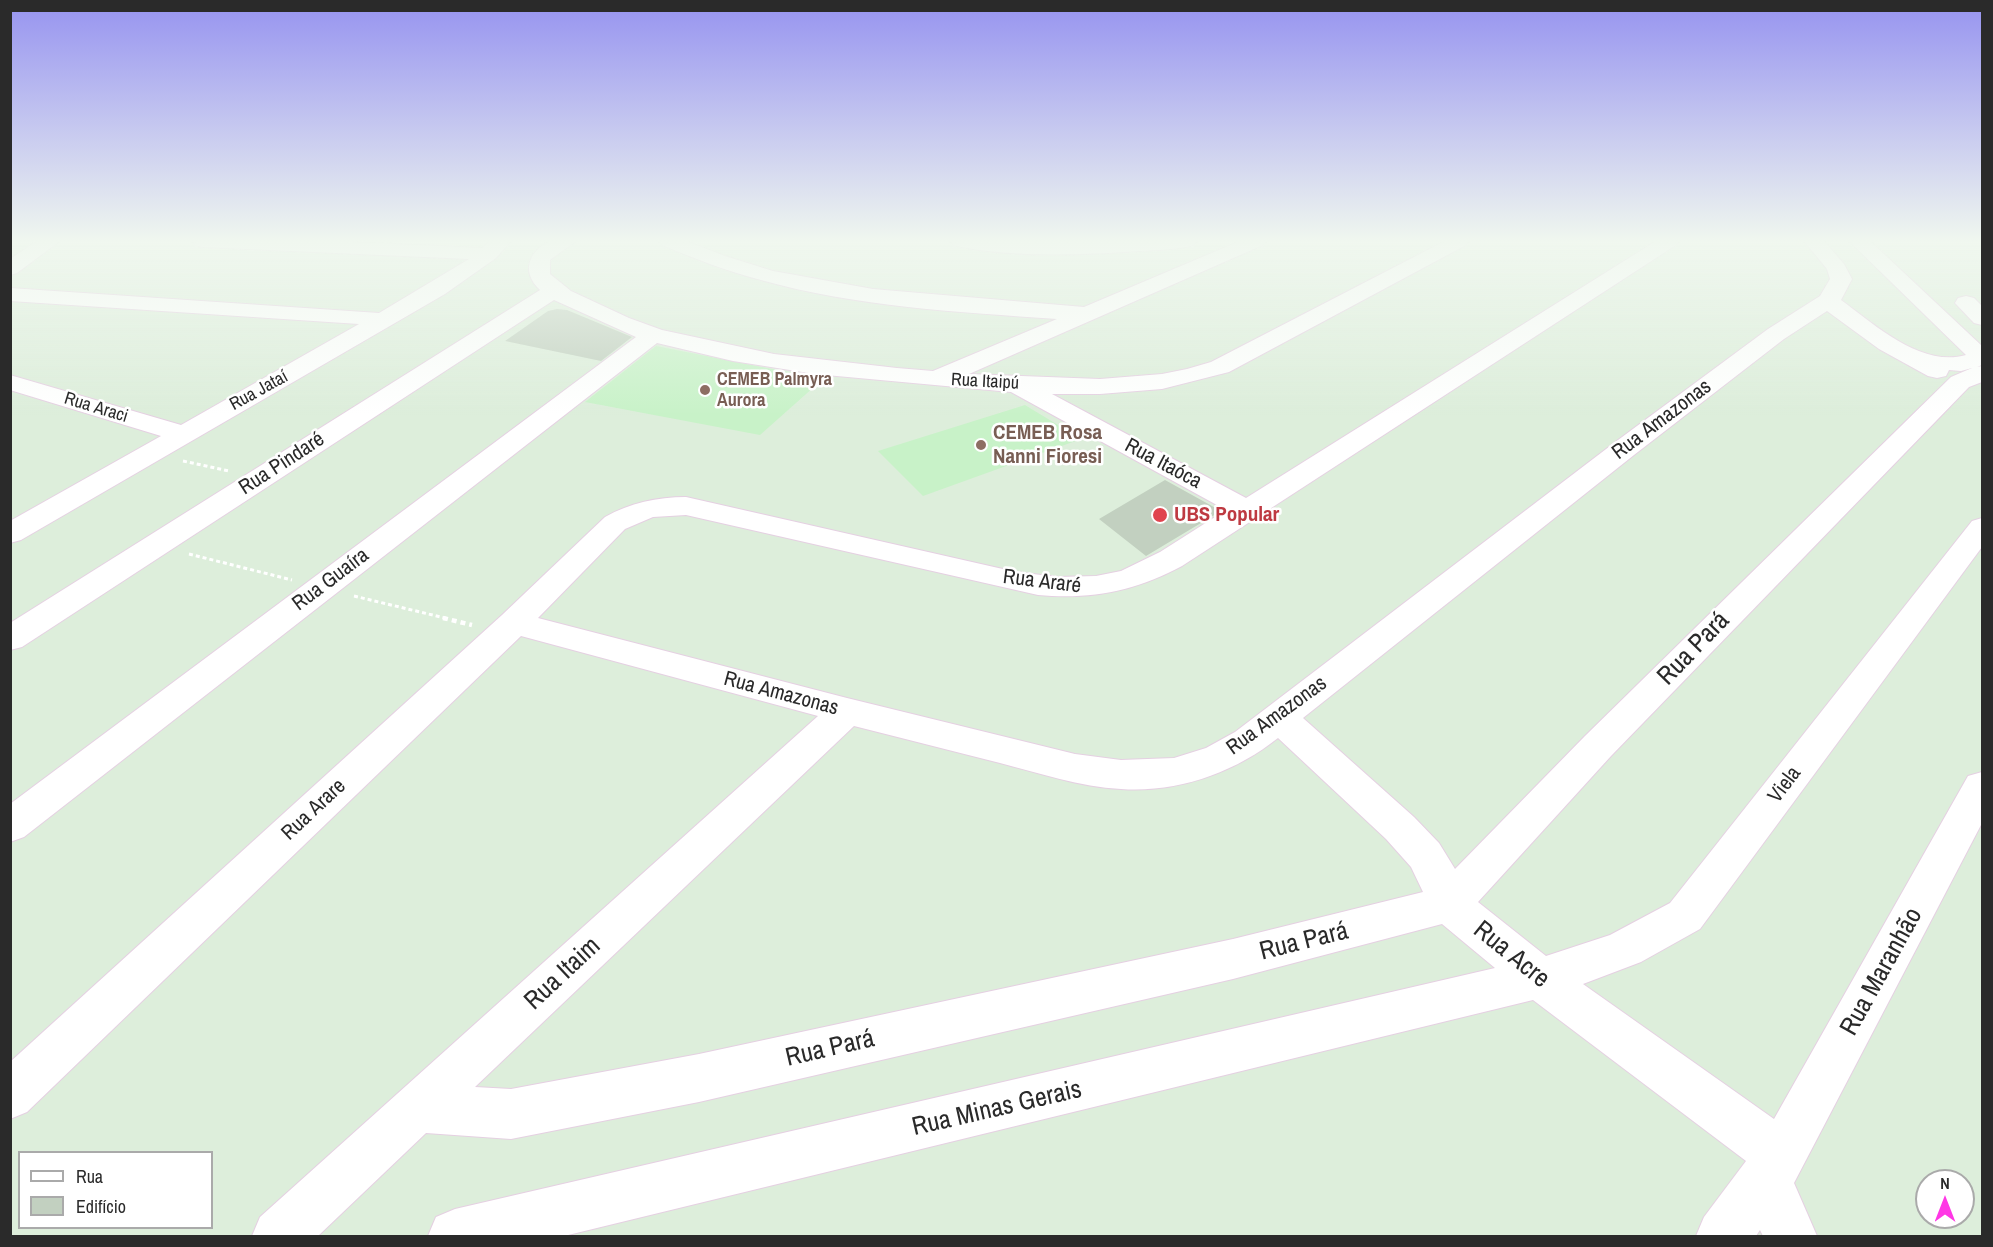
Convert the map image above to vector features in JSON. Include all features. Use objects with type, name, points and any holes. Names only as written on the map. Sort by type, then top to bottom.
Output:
[{"type":"street","points":[[71,299],[303,312],[383,320]]},
{"type":"street","name":"Rua Jataí","points":[[10,534],[419,299]]},
{"type":"street","name":"Rua Pindaré","points":[[10,639],[541,299]]},
{"type":"street","name":"Rua Itaipú","points":[[572,299],[653,335],[794,363],[936,379],[1015,384],[1137,384],[1166,382],[1195,376],[1220,367],[1349,299]]},
{"type":"street","points":[[917,299],[972,306],[1084,314]]},
{"type":"street","points":[[936,379],[1116,299]]},
{"type":"street","name":"Rua Araré","points":[[615,523],[631,514],[650,508],[686,506],[1016,582],[1053,588],[1090,588],[1119,584],[1145,574],[1247,510],[1570,299]]},
{"type":"street","points":[[1921,299],[1983,358]]},
{"type":"street","points":[[1828,301],[1887,344],[1917,361],[1971,377]]},
{"type":"street","name":"Rua Amazonas","points":[[514,623],[847,711],[1075,768],[1121,775],[1174,772],[1218,759],[1248,742],[1633,442],[1776,334],[1828,301]]},
{"type":"street","name":"Rua Guaíra","points":[[10,826],[653,335]]},
{"type":"street","points":[[1917,361],[1961,364],[1983,358]]},
{"type":"street","name":"Rua Pará","points":[[417,1108],[511,1114],[699,1078],[1233,959],[1449,904],[1598,746],[1971,377]]},
{"type":"street","name":"Rua Araci","points":[[10,382],[182,434]]},
{"type":"street","name":"Rua Itaóca","points":[[1015,384],[1247,510]]},
{"type":"street","name":"Rua Arare","points":[[10,1095],[514,623],[615,523]]},
{"type":"street","name":"Viela","points":[[1538,977],[1622,951],[1659,934],[1685,916],[1983,527]]},
{"type":"street","name":"Rua Itaim","points":[[279,1236],[847,711]]},
{"type":"street","name":"Rua Acre","points":[[1278,717],[1413,841],[1439,878],[1449,904],[1774,1168]]},
{"type":"street","name":"Rua Maranhão","points":[[1723,1236],[1774,1168],[1983,787]]},
{"type":"street","name":"Rua Minas Gerais","points":[[455,1236],[1265,1046],[1538,977]]},
{"type":"street","points":[[1774,1168],[1790,1236]]},
{"type":"path","points":[[150,453],[260,478]]},
{"type":"shaded area","name":"CEMEB Palmyra Aurora","points":[[656,346],[823,379],[760,435],[585,402]]},
{"type":"shaded area","name":"CEMEB Rosa Nanni Fioresi","points":[[1025,405],[1081,439],[923,496],[878,451]]},
{"type":"building","points":[[567,310],[632,337],[601,361],[505,341],[548,311]]},
{"type":"building","name":"UBS Popular","points":[[1165,480],[1221,511],[1146,556],[1099,519]]},
{"type":"place","name":"CEMEB Palmyra Aurora","points":[[705,390]]},
{"type":"place","name":"CEMEB Rosa Nanni Fioresi","points":[[981,445]]},
{"type":"place","name":"UBS Popular","points":[[1160,515]]}]
